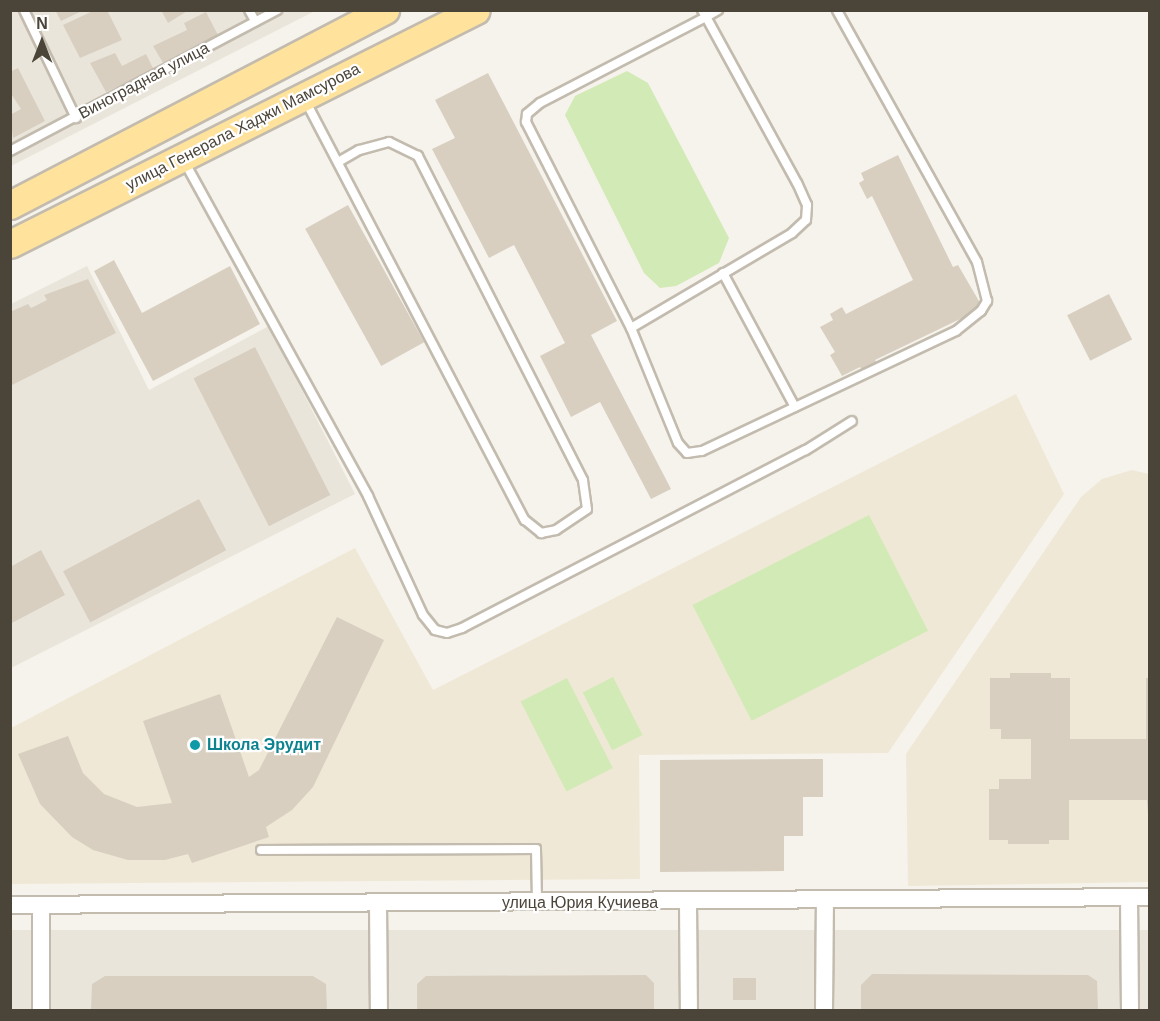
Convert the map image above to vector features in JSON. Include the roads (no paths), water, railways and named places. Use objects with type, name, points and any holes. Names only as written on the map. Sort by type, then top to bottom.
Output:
[{"type":"main road","points":[[10,205],[386,10]]},
{"type":"main road","name":"улица Генерала Хаджи Мамсурова","points":[[10,244],[476,10]]},
{"type":"street","points":[[1129,897],[1130,1011]]},
{"type":"street","name":"улица Юрия Кучиева","points":[[10,905],[688,903],[1149,897]]},
{"type":"street","points":[[824,1011],[825,901]]},
{"type":"street","points":[[688,903],[689,1011]]},
{"type":"street","points":[[41,904],[41,1011]]},
{"type":"street","points":[[378,904],[379,1011]]},
{"type":"lane","points":[[24,10],[76,118]]},
{"type":"lane","points":[[249,10],[255,21]]},
{"type":"lane","name":"Виноградная улица","points":[[10,151],[277,10]]},
{"type":"lane","points":[[718,10],[704,14],[540,103],[527,114],[530,133],[631,328],[678,443],[687,453],[702,451],[956,331],[981,311],[987,301],[977,262],[837,10]]},
{"type":"lane","points":[[631,328],[792,233],[806,220],[807,205],[704,14]]},
{"type":"lane","points":[[303,97],[340,161],[525,520],[541,533],[556,530],[587,509],[583,480],[418,156],[389,142],[359,150],[340,161]]},
{"type":"lane","points":[[183,158],[368,496],[423,615],[435,630],[447,633],[462,628],[806,450],[852,421]]},
{"type":"lane","points":[[723,273],[795,407]]},
{"type":"lane","points":[[261,850],[536,849],[537,902]]},
{"type":"place","name":"Школа Эрудит","points":[[195,745]]}]
